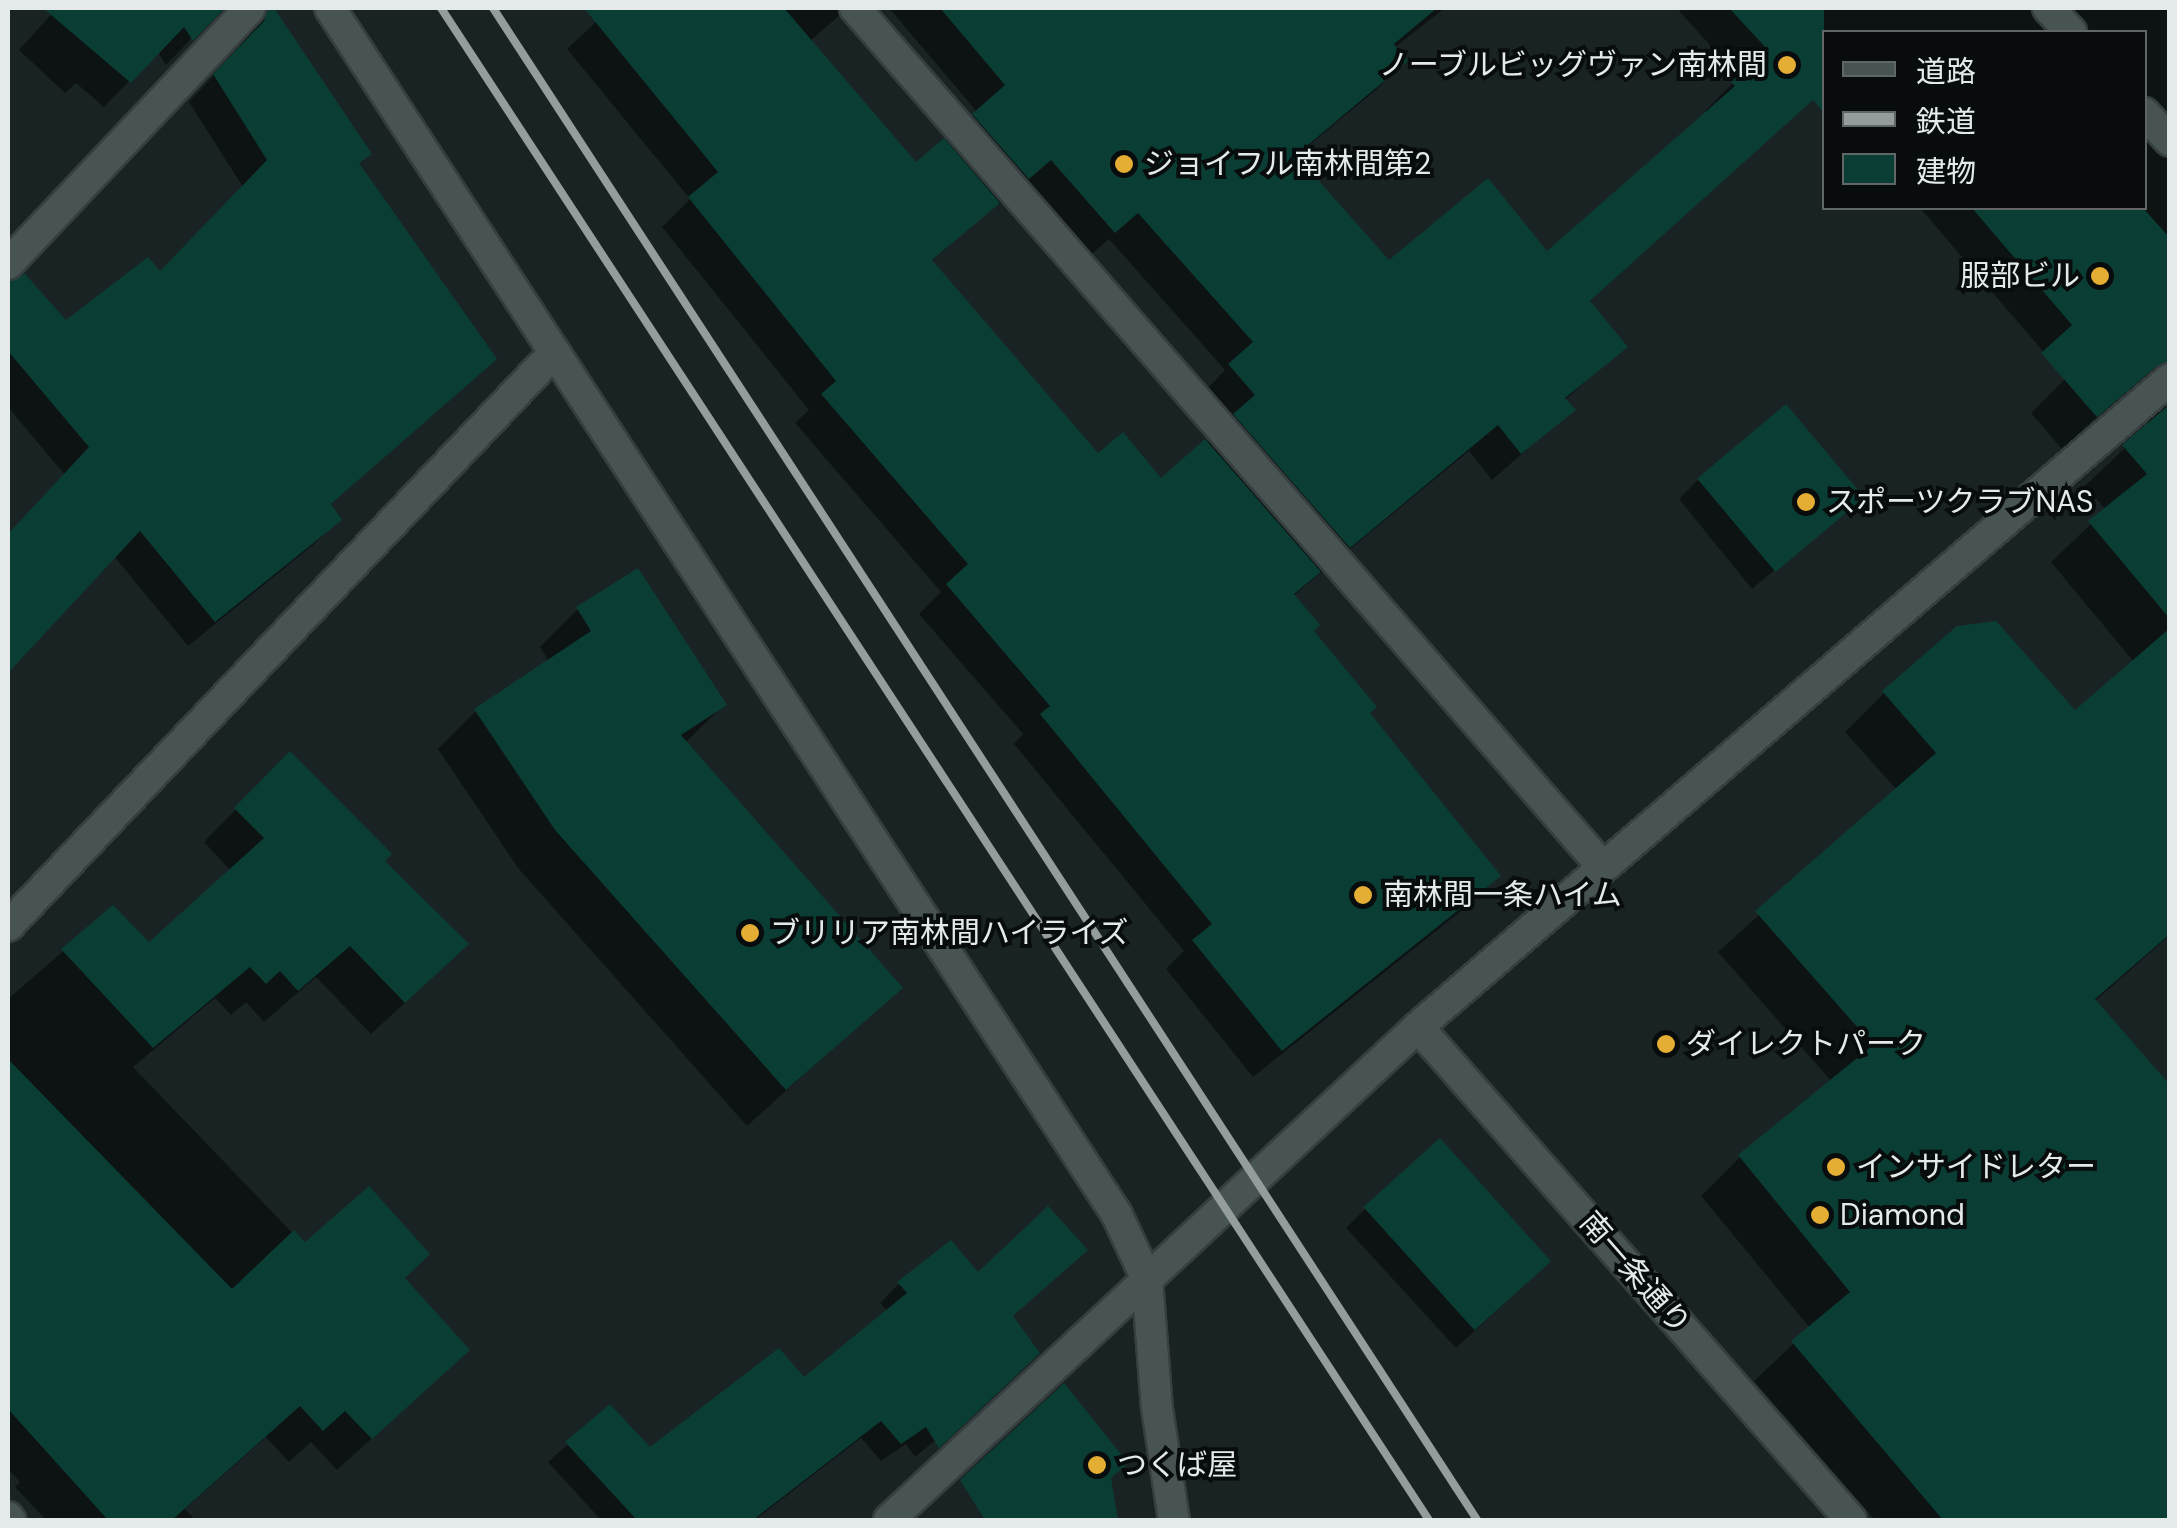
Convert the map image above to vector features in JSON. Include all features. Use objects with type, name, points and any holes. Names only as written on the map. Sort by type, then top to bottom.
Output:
[{"type":"street","points":[[8,264],[250,8]]},
{"type":"street","points":[[330,8],[1117,1215],[1147,1279],[1157,1408],[1174,1520]]},
{"type":"street","points":[[855,8],[1602,866]]},
{"type":"street","points":[[2147,116],[2170,140]]},
{"type":"street","points":[[8,926],[554,353]]},
{"type":"street","points":[[889,1520],[1418,1027],[2170,379]]},
{"type":"street","name":"南一条通り","points":[[1418,1027],[1851,1520]]},
{"type":"building","points":[[43,8],[225,8],[193,41],[184,27],[131,83]]},
{"type":"building","points":[[268,8],[274,8],[372,154],[359,163],[497,359],[331,504],[342,520],[215,622],[140,531],[8,673],[8,534],[89,447],[8,351],[8,282],[25,274],[66,320],[148,257],[160,271],[267,160],[213,74],[264,21]]},
{"type":"building","points":[[584,8],[784,8],[916,162],[944,138],[1000,203],[932,260],[1098,453],[1123,432],[1161,478],[1205,439],[1321,572],[1294,594],[1320,625],[1314,631],[1377,707],[1370,713],[1501,876],[1282,1051],[1192,940],[1212,924],[1040,714],[1050,706],[946,584],[968,564],[821,394],[836,381],[688,197],[718,172]]},
{"type":"building","points":[[940,8],[1437,8],[1394,44],[1408,61],[1296,155],[1389,260],[1488,178],[1547,251],[1735,86],[1731,82],[1767,49],[1729,8],[1824,8],[1822,111],[1813,100],[1590,301],[1628,347],[1565,398],[1576,410],[1521,454],[1498,425],[1350,548],[1233,414],[1255,395],[1228,364],[1253,342],[1138,213],[1115,233],[1051,160],[1029,179],[972,114],[1005,85]]},
{"type":"building","name":"服部ビル","points":[[1974,210],[2145,210],[2170,238],[2170,361],[2158,365],[2097,417],[2041,353],[2072,325]]},
{"type":"building","points":[[1786,404],[1864,497],[1776,572],[1697,479]]},
{"type":"building","points":[[2170,404],[2170,619],[2088,521],[2147,474],[2122,445]]},
{"type":"building","points":[[638,568],[727,705],[681,735],[903,988],[786,1090],[555,830],[474,709],[591,631],[576,607]]},
{"type":"building","points":[[1996,621],[2075,710],[2170,628],[2170,934],[2095,999],[2170,1085],[2170,1520],[1943,1520],[1791,1341],[1850,1292],[1738,1155],[1873,1045],[1755,911],[1936,753],[1882,691],[1957,626]]},
{"type":"building","points":[[290,751],[392,854],[385,861],[469,944],[405,1003],[350,946],[298,991],[280,971],[266,984],[250,967],[153,1048],[61,949],[113,905],[149,942],[264,838],[234,808]]},
{"type":"building","points":[[8,1059],[232,1289],[294,1230],[305,1242],[369,1186],[430,1254],[405,1278],[470,1350],[372,1439],[345,1411],[323,1431],[300,1406],[172,1520],[108,1520],[8,1409]]},
{"type":"building","points":[[1440,1138],[1551,1261],[1475,1330],[1363,1207]]},
{"type":"building","points":[[1048,1206],[1088,1250],[1013,1316],[1040,1353],[939,1448],[926,1427],[901,1444],[881,1421],[753,1520],[637,1520],[565,1442],[610,1404],[650,1447],[779,1348],[804,1377],[907,1293],[897,1282],[951,1240],[978,1272]]},
{"type":"building","points":[[1064,1383],[1128,1463],[1111,1478],[1118,1520],[985,1520],[960,1480]]},
{"type":"railway","points":[[441,8],[1429,1520]]},
{"type":"railway","points":[[493,8],[1477,1520]]},
{"type":"place","name":"ノーブルビッグヴァン南林間","points":[[1787,65]]},
{"type":"place","name":"ジョイフル南林間第2","points":[[1124,164]]},
{"type":"place","name":"服部ビル","points":[[2100,276]]},
{"type":"place","name":"スポーツクラブNAS","points":[[1806,502]]},
{"type":"place","name":"南林間一条ハイム","points":[[1363,895]]},
{"type":"place","name":"ブリリア南林間ハイライズ","points":[[750,933]]},
{"type":"place","name":"ダイレクトパーク","points":[[1666,1044]]},
{"type":"place","name":"インサイドレター","points":[[1836,1167]]},
{"type":"place","name":"Diamond","points":[[1820,1215]]},
{"type":"place","name":"つくば屋","points":[[1097,1465]]}]
